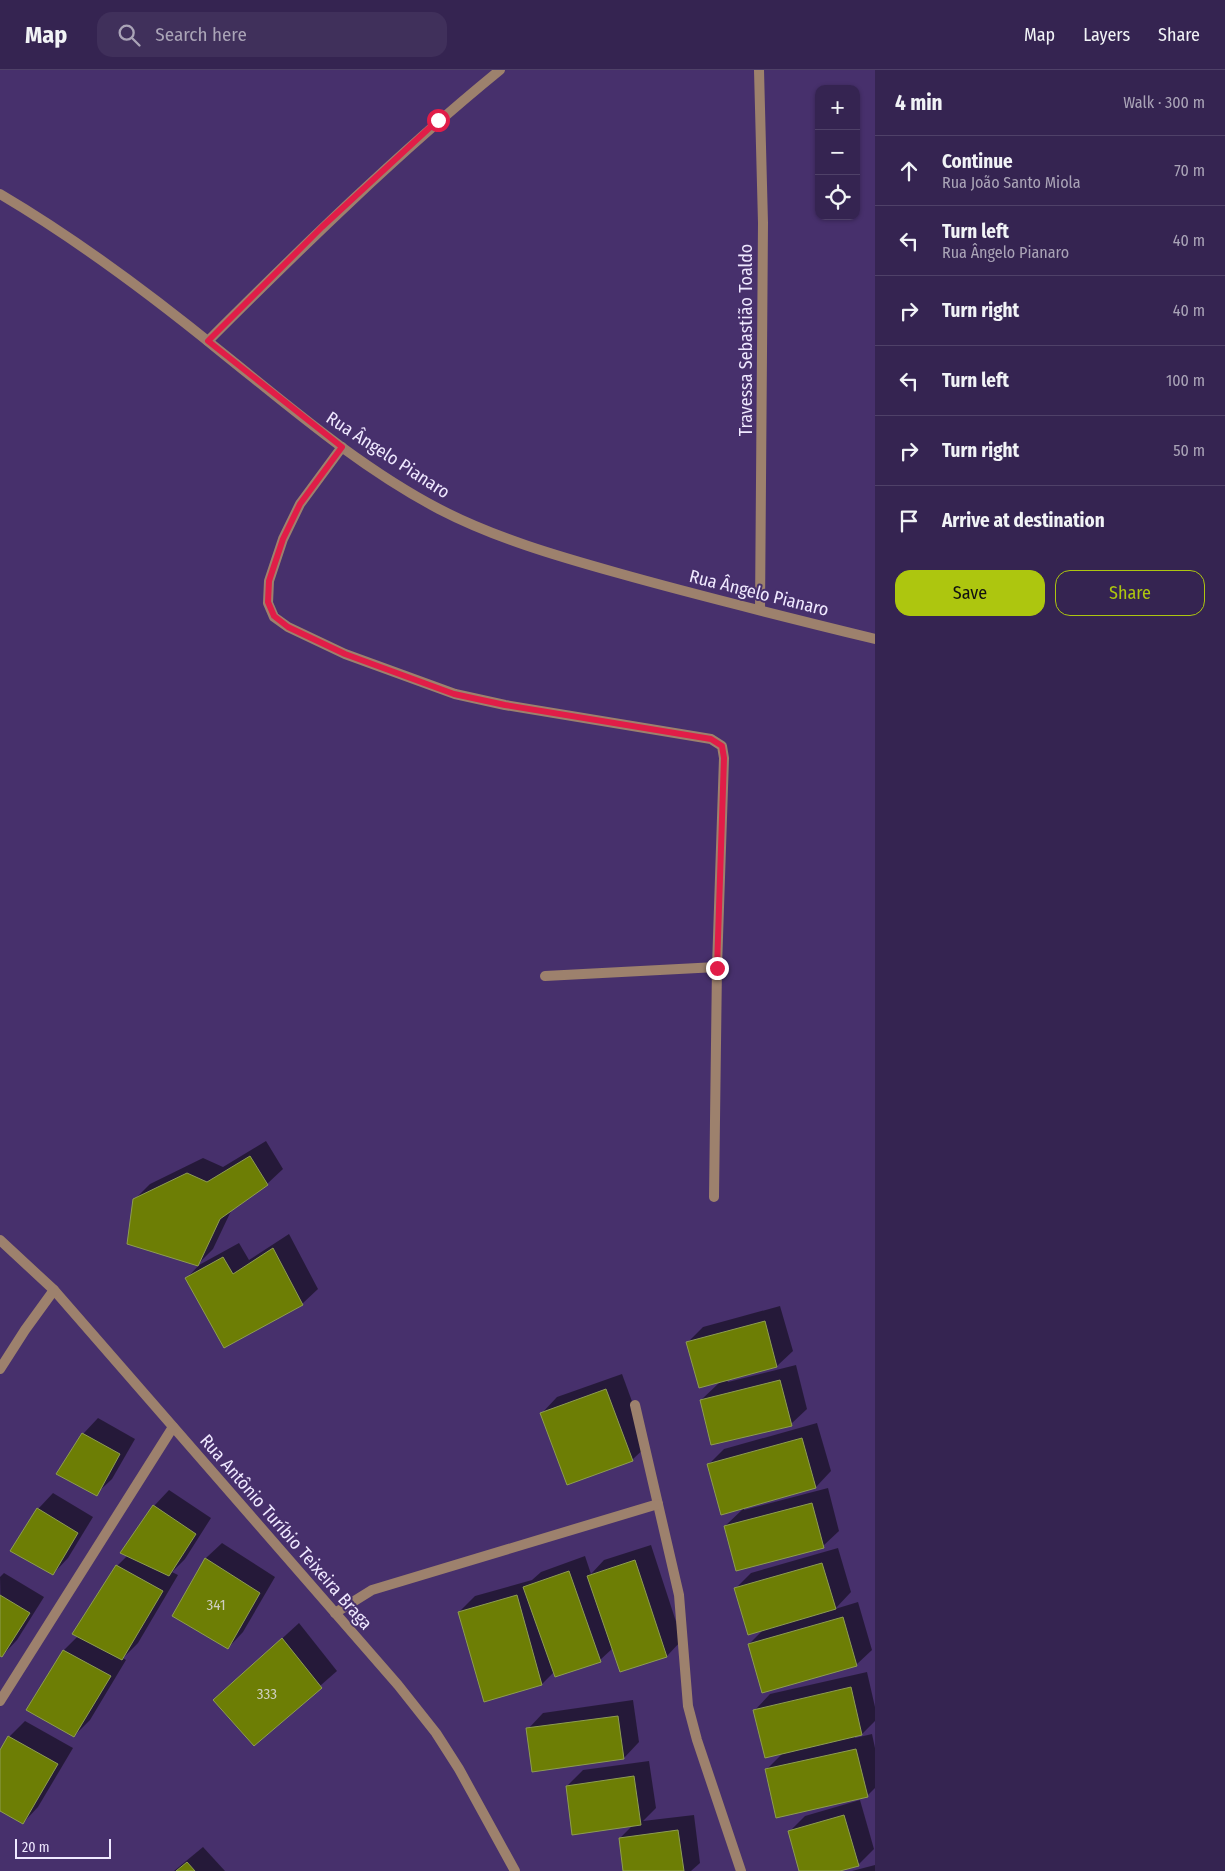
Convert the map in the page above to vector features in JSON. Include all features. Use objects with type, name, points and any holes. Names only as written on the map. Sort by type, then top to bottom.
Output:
[{"type":"street","points":[[208,341],[365,187],[438,120],[500,70]]},
{"type":"street","name":"Travessa Sebastião Toaldo","points":[[759,70],[763,222],[760,610]]},
{"type":"street","name":"Rua Ângelo Pianaro","points":[[0,194],[87,250],[208,341],[342,447],[439,509],[495,534],[581,562],[875,639]]},
{"type":"street","points":[[342,447],[300,504],[283,539],[269,581],[268,602],[274,616],[288,627],[345,654],[454,694],[505,705],[711,739],[722,746],[724,768],[717,968],[714,1197]]},
{"type":"street","points":[[545,976],[717,968]]},
{"type":"street","name":"Rua Antônio Turíbio Teixeira Braga","points":[[0,1240],[54,1290],[398,1685],[436,1733],[459,1769],[515,1871]]},
{"type":"street","points":[[0,1369],[54,1290]]},
{"type":"street","points":[[635,1405],[679,1595],[688,1706],[697,1740],[741,1871]]},
{"type":"street","points":[[0,1701],[173,1427]]},
{"type":"street","points":[[335,1613],[372,1590],[658,1504]]},
{"type":"building","points":[[250,1156],[268,1185],[220,1219],[198,1266],[127,1244],[133,1199],[187,1173],[207,1182]]},
{"type":"building","points":[[273,1248],[303,1305],[224,1348],[185,1278],[223,1257],[233,1274]]},
{"type":"building","points":[[765,1321],[777,1367],[699,1388],[686,1342]]},
{"type":"building","points":[[780,1380],[792,1426],[711,1445],[700,1400]]},
{"type":"building","points":[[606,1389],[633,1461],[567,1485],[540,1413]]},
{"type":"building","points":[[82,1433],[120,1454],[97,1496],[56,1474]]},
{"type":"building","points":[[802,1438],[816,1488],[721,1515],[707,1464]]},
{"type":"building","points":[[812,1503],[824,1548],[736,1571],[724,1526]]},
{"type":"building","points":[[153,1505],[196,1534],[169,1576],[120,1553]]},
{"type":"building","points":[[37,1508],[78,1533],[53,1575],[10,1551]]},
{"type":"building","points":[[205,1558],[260,1593],[228,1649],[172,1616]]},
{"type":"building","points":[[635,1560],[667,1657],[620,1672],[587,1576]]},
{"type":"building","points":[[822,1563],[836,1609],[748,1635],[734,1588]]},
{"type":"building","points":[[116,1565],[163,1591],[122,1660],[72,1634]]},
{"type":"building","points":[[569,1571],[601,1662],[555,1677],[523,1587]]},
{"type":"building","points":[[0,1595],[30,1613],[2,1657],[0,1656]]},
{"type":"building","points":[[517,1595],[542,1685],[484,1702],[458,1612]]},
{"type":"building","points":[[843,1617],[857,1666],[762,1693],[748,1644]]},
{"type":"building","points":[[282,1638],[322,1688],[254,1746],[213,1700]]},
{"type":"building","points":[[63,1650],[111,1676],[74,1737],[26,1710]]},
{"type":"building","points":[[851,1687],[862,1735],[765,1758],[753,1710]]},
{"type":"building","points":[[618,1716],[624,1759],[532,1772],[526,1728]]},
{"type":"building","points":[[8,1736],[58,1764],[23,1824],[0,1811],[0,1750]]},
{"type":"building","points":[[856,1749],[868,1797],[776,1818],[765,1769]]},
{"type":"building","points":[[634,1776],[641,1825],[572,1835],[566,1786]]},
{"type":"building","points":[[844,1815],[859,1866],[840,1871],[799,1871],[788,1831]]},
{"type":"building","points":[[678,1830],[684,1871],[623,1871],[619,1838]]},
{"type":"building","points":[[187,1862],[195,1871],[176,1871]]},
{"type":"route","points":[[438,120],[322,227],[208,341],[342,447],[300,504],[283,539],[269,581],[268,602],[274,616],[288,627],[345,654],[413,681],[454,694],[505,705],[711,739],[722,746],[724,758],[717,968]]}]
